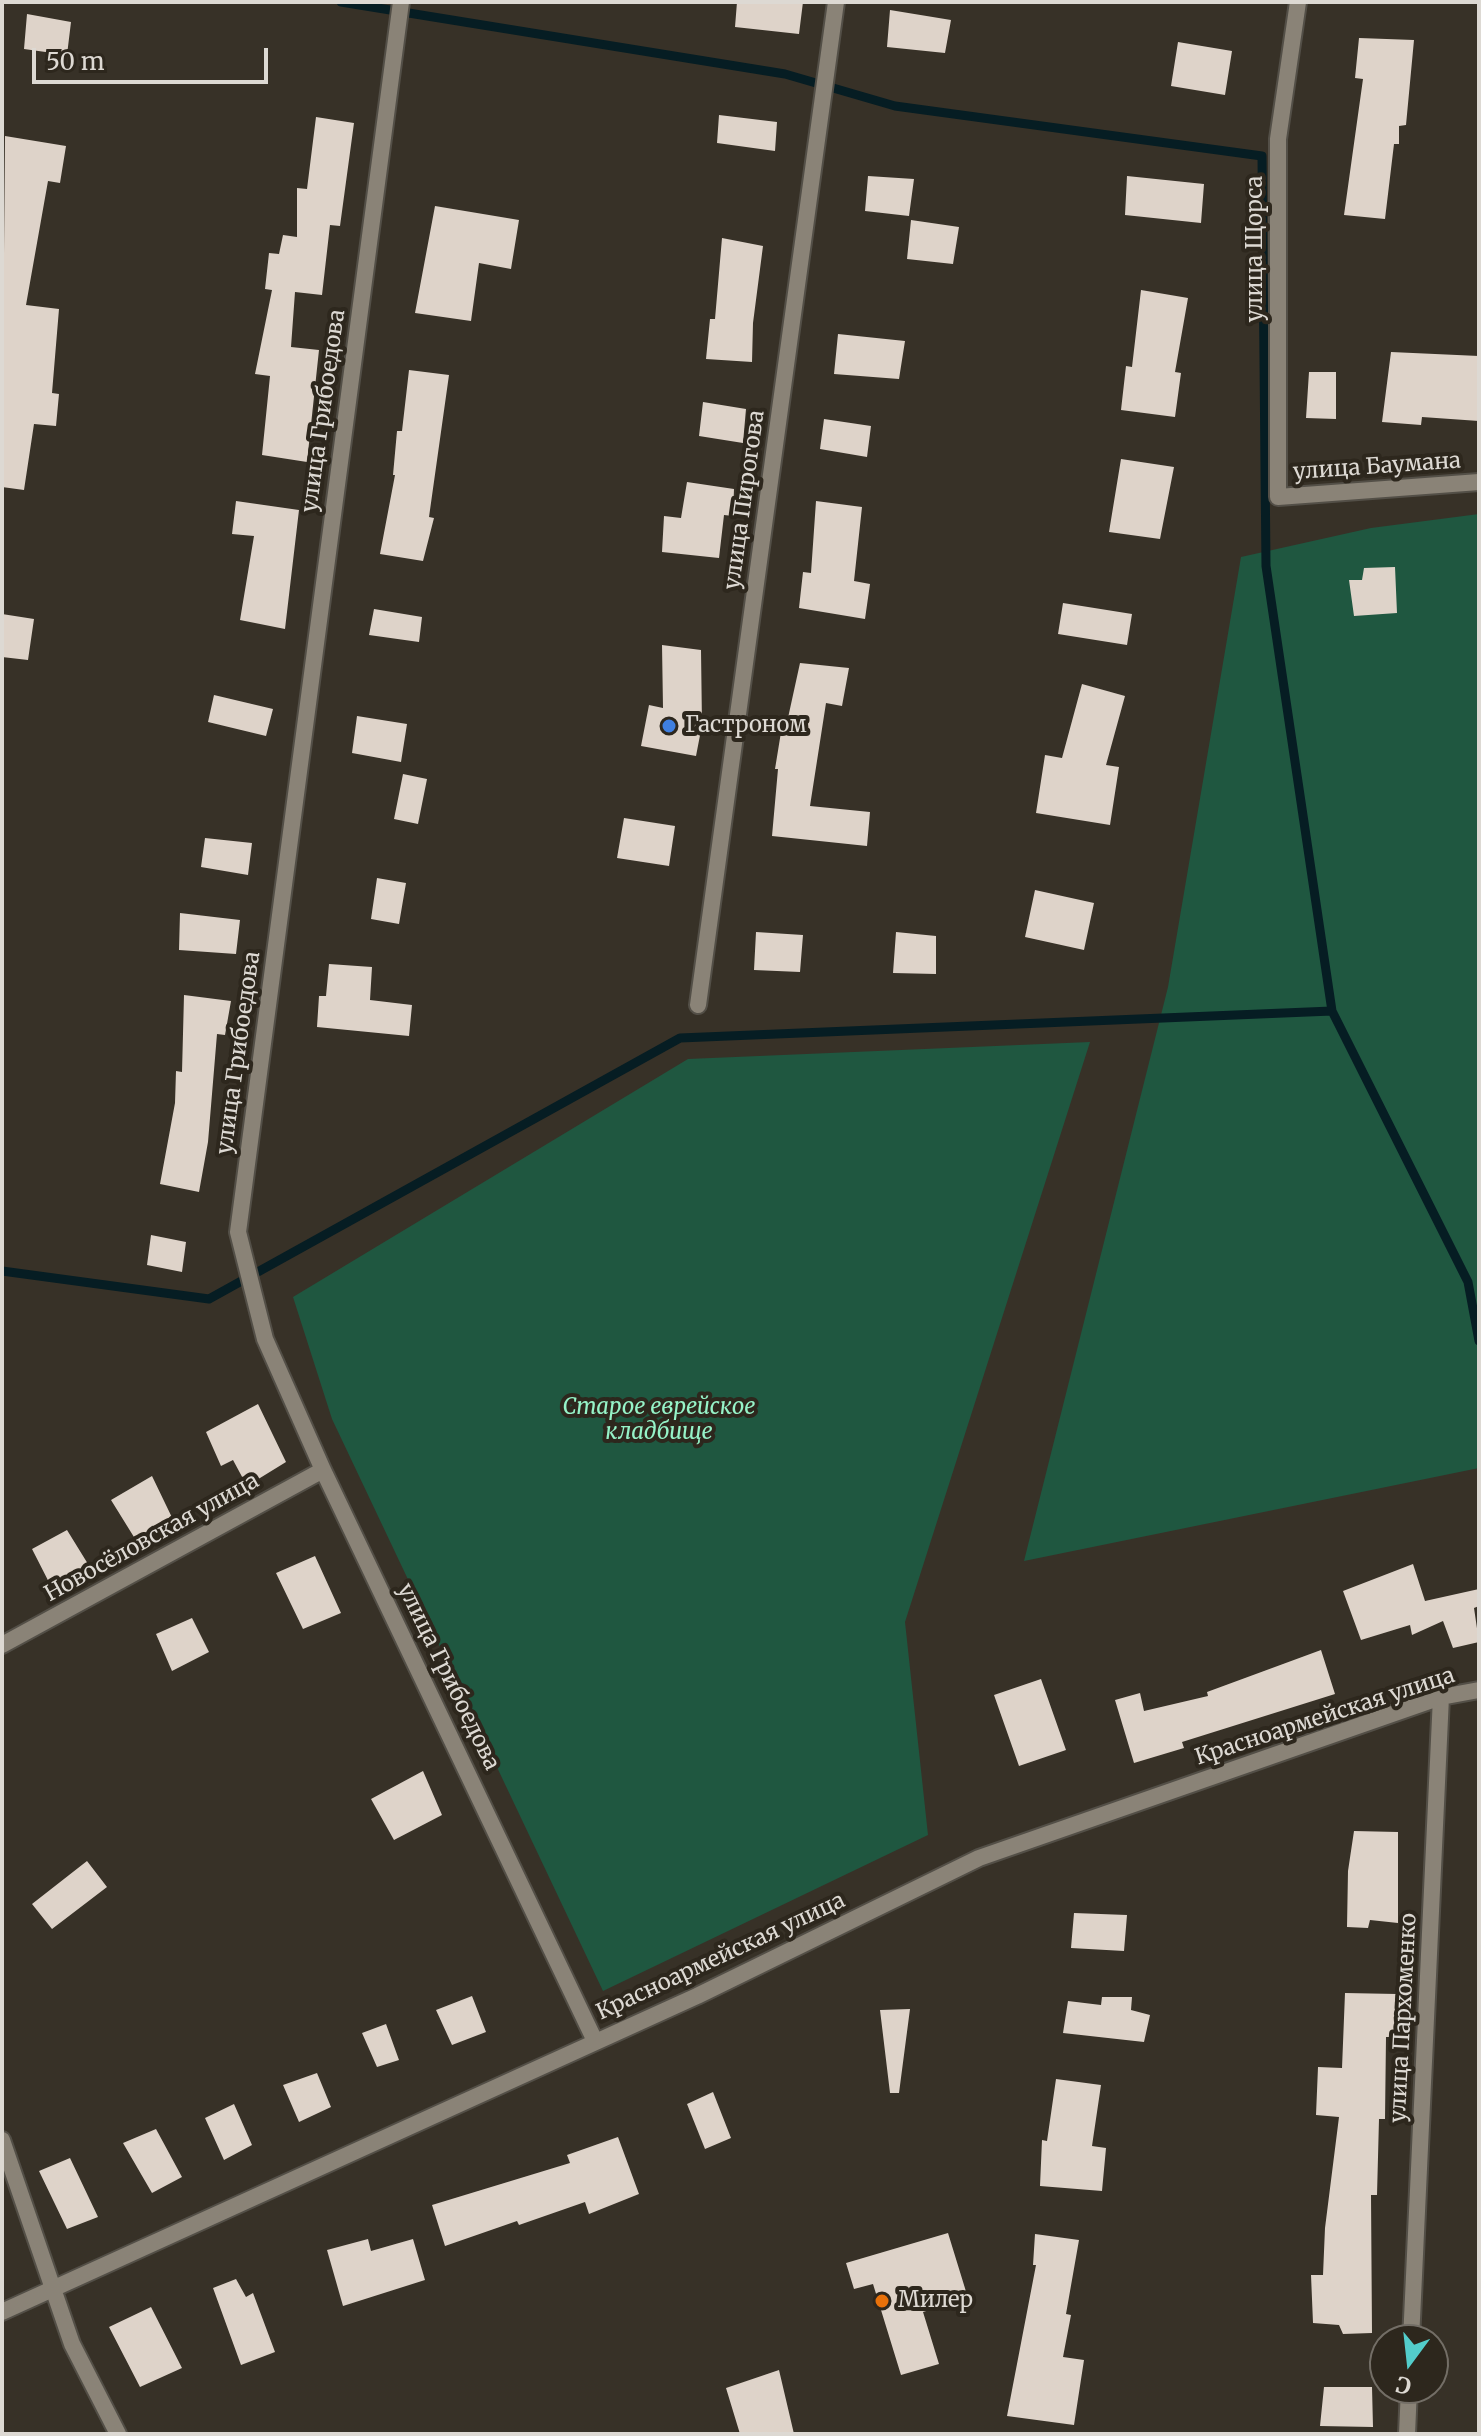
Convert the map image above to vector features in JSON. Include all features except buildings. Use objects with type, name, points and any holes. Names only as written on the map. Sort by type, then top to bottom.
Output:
[{"type":"street","name":"улица Грибоедова","points":[[401,2],[238,1232],[265,1339],[323,1470],[595,2041]]},
{"type":"street","name":"улица Пирогова","points":[[698,1005],[836,2]]},
{"type":"street","name":"улица Щорса","points":[[1278,497],[1278,139],[1298,2]]},
{"type":"street","name":"улица Баумана","points":[[1278,497],[1479,482]]},
{"type":"street","name":"Новосёловская улица","points":[[2,1645],[323,1470]]},
{"type":"street","name":"Красноармейская улица","points":[[2,2312],[697,1996],[979,1858],[1441,1697],[1479,1690]]},
{"type":"street","name":"улица Пархоменко","points":[[1412,2324],[1441,1697]]},
{"type":"street","points":[[2,2140],[72,2344],[118,2434]]},
{"type":"street","points":[[1407,2434],[1408,2404]]},
{"type":"green space","points":[[1479,514],[1479,1468],[1024,1561],[1168,987],[1241,557],[1371,528]]},
{"type":"green space","name":"Старое еврейское кладбище","points":[[1090,1042],[905,1622],[928,1835],[603,1991],[332,1419],[293,1297],[688,1059]]},
{"type":"waterway","points":[[341,2],[785,74],[895,106],[1262,156],[1266,566],[1332,1011]]},
{"type":"waterway","points":[[2,1271],[209,1299],[680,1038],[1332,1011],[1468,1282],[1479,1341]]},
{"type":"place","name":"Гастроном","points":[[669,726]]},
{"type":"place","name":"Милер","points":[[882,2301]]}]
